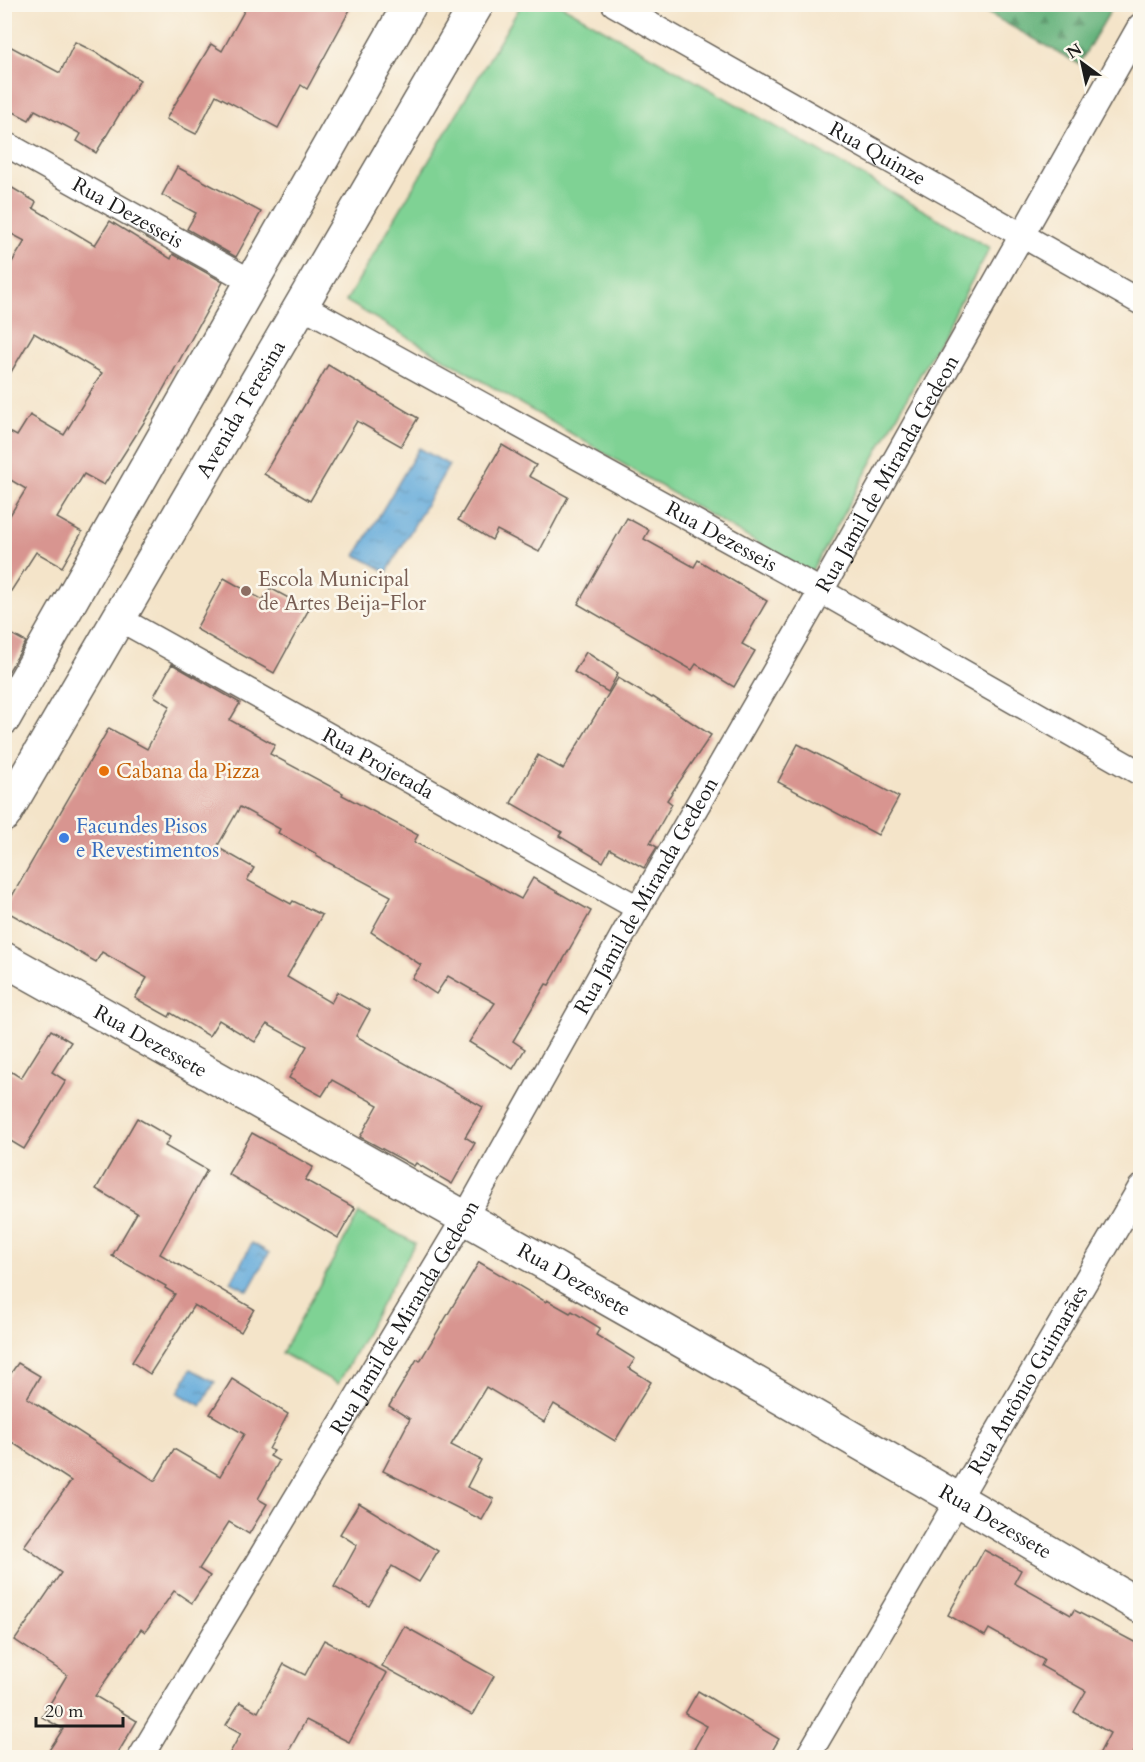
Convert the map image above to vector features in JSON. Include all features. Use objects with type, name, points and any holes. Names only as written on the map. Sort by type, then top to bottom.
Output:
[{"type":"main road","points":[[4,718],[410,4]]},
{"type":"main road","name":"Avenida Teresina","points":[[4,815],[477,4]]},
{"type":"main road","name":"Rua Dezessete","points":[[4,959],[465,1217],[959,1499],[1140,1606]]},
{"type":"street","name":"Rua Quinze","points":[[614,4],[1140,302]]},
{"type":"street","name":"Rua Jamil de Miranda Gedeon","points":[[140,1758],[465,1217],[638,908],[821,591],[1140,26]]},
{"type":"street","name":"Rua Dezesseis","points":[[4,143],[252,282]]},
{"type":"street","name":"Rua Dezesseis","points":[[301,305],[821,591],[1140,773]]},
{"type":"street","name":"Rua Projetada","points":[[118,618],[638,908]]},
{"type":"street","name":"Rua Antônio Guimarães","points":[[807,1758],[1140,1188]]},
{"type":"green space","points":[[521,5],[561,5],[990,248],[810,574],[346,301]]},
{"type":"green space","points":[[973,5],[1114,5],[1079,64]]},
{"type":"green space","points":[[359,1213],[415,1243],[338,1384],[282,1353]]},
{"type":"water","points":[[419,448],[449,465],[387,572],[356,555]]},
{"type":"water","points":[[252,1243],[269,1253],[248,1291],[231,1282]]},
{"type":"water","points":[[191,1369],[215,1382],[201,1406],[178,1393]]},
{"type":"building","points":[[248,4],[353,4],[307,89],[301,85],[278,128],[216,95],[196,134],[166,119],[211,44],[222,51]]},
{"type":"building","points":[[75,42],[140,80],[96,153],[77,141],[81,134],[35,110],[29,120],[4,107],[4,43],[60,73]]},
{"type":"building","points":[[177,167],[261,212],[236,257],[187,229],[196,213],[162,195]]},
{"type":"building","points":[[4,183],[36,202],[33,208],[95,245],[110,221],[171,259],[173,254],[223,282],[150,413],[104,485],[84,474],[57,518],[82,532],[62,567],[36,552],[4,602],[4,525],[26,489],[4,476],[4,429],[17,436],[30,415],[64,435],[102,373],[34,333],[4,384],[4,275],[25,241],[4,230]]},
{"type":"building","points":[[328,365],[418,418],[401,446],[357,421],[310,501],[264,474]]},
{"type":"building","points":[[502,445],[536,465],[529,476],[568,497],[539,552],[497,530],[492,540],[458,520]]},
{"type":"building","points":[[627,518],[649,530],[644,539],[694,567],[698,560],[767,601],[742,644],[755,651],[734,687],[696,664],[692,670],[578,604]]},
{"type":"building","points":[[224,578],[263,600],[270,588],[309,609],[274,673],[196,629]]},
{"type":"building","points":[[4,630],[26,642],[4,679]]},
{"type":"building","points":[[586,652],[618,673],[608,692],[574,672]]},
{"type":"building","points":[[172,664],[240,703],[230,720],[275,745],[270,754],[418,835],[414,842],[521,899],[533,878],[591,911],[549,985],[546,984],[513,1041],[525,1049],[513,1069],[469,1042],[495,1003],[448,976],[436,994],[412,978],[421,965],[371,932],[391,896],[316,856],[317,854],[278,833],[280,829],[240,807],[217,847],[254,868],[247,880],[291,904],[293,901],[322,915],[287,977],[331,1003],[337,992],[370,1010],[356,1036],[483,1107],[465,1137],[475,1143],[452,1184],[416,1163],[414,1166],[360,1137],[378,1105],[332,1080],[322,1096],[289,1078],[307,1046],[267,1024],[255,1042],[219,1020],[209,1036],[171,1013],[169,1017],[135,998],[147,978],[102,952],[96,962],[4,910],[109,728],[147,749],[170,706],[154,696]]},
{"type":"building","points":[[618,678],[653,697],[711,735],[667,800],[672,804],[650,843],[657,847],[644,868],[610,849],[603,862],[559,836],[562,832],[511,803],[538,755],[563,769]]},
{"type":"building","points":[[798,744],[899,797],[878,835],[778,782]]},
{"type":"building","points":[[51,1030],[71,1042],[52,1072],[66,1081],[24,1149],[4,1137],[4,1067],[21,1078]]},
{"type":"building","points":[[137,1118],[170,1137],[165,1146],[207,1170],[160,1254],[254,1309],[241,1332],[194,1305],[150,1374],[132,1362],[175,1294],[165,1288],[166,1286],[112,1256],[137,1213],[96,1189]]},
{"type":"building","points":[[252,1133],[313,1167],[305,1180],[355,1208],[338,1238],[228,1174]]},
{"type":"building","points":[[479,1262],[546,1302],[547,1300],[570,1313],[572,1311],[600,1328],[596,1335],[635,1359],[629,1368],[651,1382],[615,1441],[554,1404],[544,1422],[486,1387],[451,1445],[481,1460],[467,1487],[494,1499],[482,1520],[383,1471],[410,1419],[389,1406],[417,1359],[420,1361]]},
{"type":"building","points":[[18,1363],[40,1376],[27,1398],[155,1481],[174,1449],[220,1476],[244,1434],[210,1414],[232,1379],[288,1414],[269,1449],[274,1451],[270,1456],[279,1461],[258,1499],[267,1504],[249,1534],[229,1522],[199,1569],[210,1576],[192,1603],[174,1591],[145,1632],[141,1629],[95,1696],[137,1721],[115,1758],[44,1758],[63,1729],[42,1717],[67,1675],[15,1640],[61,1573],[24,1546],[71,1481],[4,1437],[4,1383]]},
{"type":"building","points":[[359,1503],[438,1551],[419,1582],[392,1566],[369,1606],[334,1587],[357,1545],[340,1534]]},
{"type":"building","points":[[984,1550],[1021,1570],[1014,1583],[1071,1615],[1074,1610],[1140,1645],[1140,1740],[1131,1758],[1097,1758],[1110,1733],[1074,1712],[1086,1691],[1041,1666],[1044,1660],[989,1629],[985,1636],[948,1615]]},
{"type":"building","points":[[404,1626],[494,1676],[472,1715],[382,1666]]},
{"type":"building","points":[[324,1640],[387,1673],[349,1742],[306,1720],[285,1758],[227,1758],[241,1733],[226,1725],[240,1702],[258,1712],[284,1664],[305,1675]]},
{"type":"building","points":[[698,1691],[779,1739],[768,1758],[689,1758],[707,1726],[685,1714]]},
{"type":"place","name":"Escola Municipal de Artes Beija-Flor","points":[[246,591]]},
{"type":"place","name":"Cabana da Pizza","points":[[104,771]]},
{"type":"place","name":"Facundes Pisos e Revestimentos","points":[[64,838]]}]
